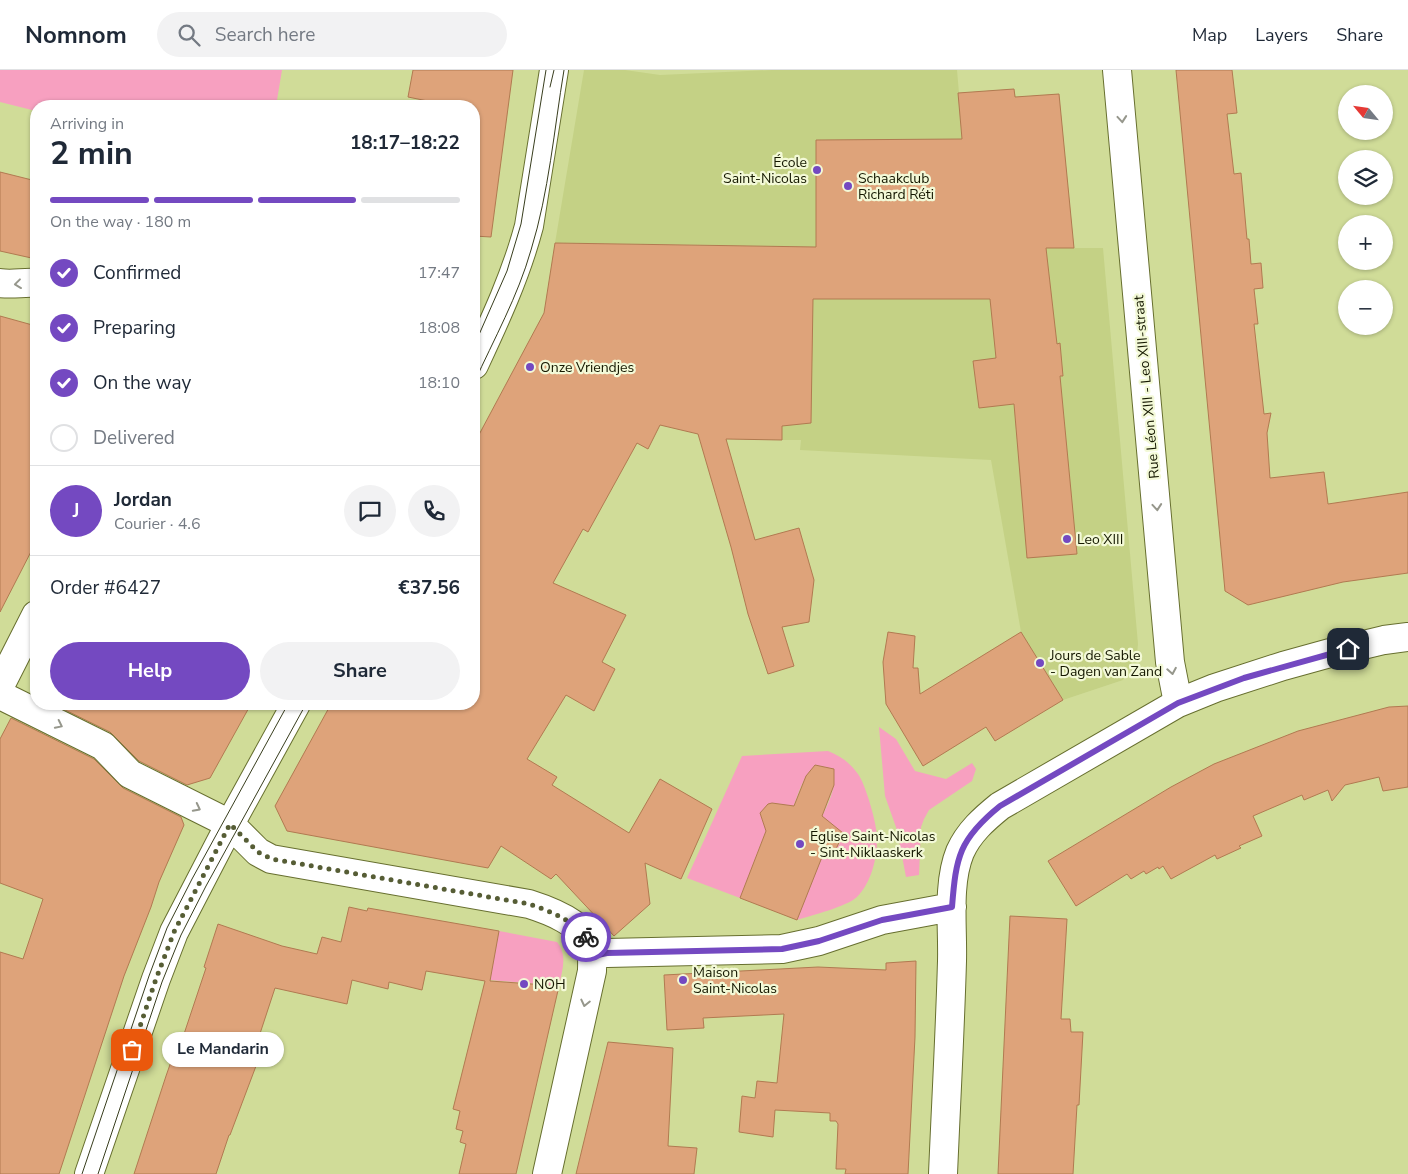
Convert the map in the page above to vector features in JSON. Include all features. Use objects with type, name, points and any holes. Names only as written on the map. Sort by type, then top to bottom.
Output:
[{"type":"street","points":[[480,352],[512,281],[529,226],[554,70]]},
{"type":"street","name":"Rue Léon XIII - Leo XIII-straat","points":[[1117,70],[1170,662],[1178,703]]},
{"type":"street","points":[[0,283],[10,285],[30,282]]},
{"type":"street","points":[[0,686],[30,627]]},
{"type":"street","points":[[943,1174],[952,959],[952,907],[955,871],[960,851],[971,832],[1000,806],[1178,703],[1215,688],[1283,666],[1366,644],[1408,636]]},
{"type":"street","points":[[0,695],[30,710]]},
{"type":"street","points":[[30,710],[103,746],[130,774],[230,824],[258,852],[272,859],[529,904],[543,908],[579,929],[590,943],[593,956],[588,987],[547,1174]]},
{"type":"street","points":[[89,1174],[164,955],[184,911],[293,710]]},
{"type":"street","points":[[593,956],[607,953],[782,949],[819,941],[882,920],[952,907]]},
{"type":"shaded area","points":[[0,70],[282,70],[277,100],[30,100],[30,110],[0,102]]},
{"type":"shaded area","points":[[584,70],[625,70],[660,75],[772,70],[957,70],[959,93],[1014,89],[1016,97],[1059,94],[1074,248],[1103,248],[1138,644],[1137,654],[1123,680],[1063,700],[1021,632],[991,460],[800,450],[801,440],[744,440],[745,425],[703,439],[694,431],[723,245],[555,243]]},
{"type":"shaded area","points":[[879,727],[896,739],[915,771],[946,779],[972,763],[976,769],[972,781],[929,810],[924,819],[921,827],[919,875],[906,877],[897,830],[885,796]]},
{"type":"shaded area","points":[[828,751],[845,760],[858,774],[868,796],[876,826],[877,840],[874,863],[866,885],[857,897],[837,907],[797,920],[824,852],[832,851],[841,841],[841,833],[820,821],[831,796],[834,782],[831,770],[823,767],[810,771],[793,808],[772,803],[761,814],[767,828],[740,898],[687,878],[742,756]]},
{"type":"shaded area","points":[[499,931],[557,942],[563,958],[563,969],[559,986],[490,980]]},
{"type":"building","points":[[413,70],[513,70],[491,237],[480,236],[480,100],[423,100],[408,97]]},
{"type":"building","points":[[1176,70],[1232,70],[1237,113],[1227,114],[1234,174],[1241,173],[1251,264],[1261,263],[1263,288],[1254,289],[1258,324],[1254,324],[1264,414],[1271,413],[1267,433],[1270,478],[1324,472],[1328,504],[1408,492],[1408,573],[1343,582],[1248,605],[1225,591]]},
{"type":"building","points":[[1014,89],[1015,97],[1059,94],[1074,248],[1046,248],[1057,344],[1060,343],[1063,376],[1060,376],[1077,554],[1027,558],[1014,404],[979,408],[973,361],[996,358],[990,299],[813,299],[811,423],[782,426],[782,440],[726,439],[755,540],[799,528],[814,580],[809,622],[782,627],[794,666],[768,674],[748,614],[731,547],[698,434],[660,425],[648,449],[637,443],[588,532],[583,529],[553,583],[626,615],[602,662],[615,669],[594,711],[566,695],[527,759],[557,777],[552,785],[629,833],[660,779],[712,809],[681,879],[645,863],[650,904],[614,936],[556,874],[551,879],[501,846],[488,868],[287,831],[275,806],[328,710],[480,710],[480,433],[544,313],[555,243],[816,247],[816,140],[962,139],[958,93]]},
{"type":"building","points":[[0,172],[30,180],[30,258],[0,251]]},
{"type":"building","points":[[0,316],[30,324],[30,554],[0,612]]},
{"type":"building","points":[[888,632],[915,636],[913,668],[918,668],[920,694],[1021,632],[1063,700],[995,741],[986,727],[923,766],[886,704],[883,662]]},
{"type":"building","points":[[1408,706],[1408,787],[1383,791],[1379,777],[1345,785],[1332,801],[1328,790],[1304,800],[1302,795],[1253,816],[1262,836],[1239,846],[1241,848],[1217,859],[1215,855],[1171,879],[1163,866],[1146,874],[1144,871],[1131,879],[1127,874],[1076,906],[1048,861],[1171,787],[1214,764],[1298,731],[1389,707]]},
{"type":"building","points":[[65,710],[248,710],[210,778],[187,785],[139,761],[110,732]]},
{"type":"building","points":[[11,718],[94,759],[123,788],[181,817],[184,825],[159,882],[124,976],[59,1174],[0,1174],[0,952],[23,959],[43,899],[0,883],[0,739]]},
{"type":"building","name":"Église Saint-Nicolas - Sint-Niklaaskerk","points":[[815,765],[834,769],[834,785],[822,816],[843,833],[837,847],[824,852],[797,920],[740,898],[766,831],[760,813],[768,804],[772,803],[794,806],[806,776]]},
{"type":"building","points":[[349,907],[367,911],[368,908],[499,931],[490,981],[559,986],[516,1174],[459,1174],[466,1144],[460,1142],[463,1131],[456,1129],[460,1111],[453,1109],[485,981],[426,971],[422,990],[389,982],[388,989],[352,980],[347,1004],[275,988],[250,1064],[256,1066],[216,1174],[134,1174],[181,1033],[184,1034],[206,968],[204,967],[218,924],[282,946],[317,954],[322,937],[341,942]]},
{"type":"building","points":[[1010,916],[1067,919],[1061,1019],[1070,1019],[1071,1032],[1083,1032],[1073,1174],[998,1174]]},
{"type":"building","points":[[916,961],[915,1037],[908,1174],[845,1174],[846,1169],[836,1169],[838,1124],[836,1121],[830,1121],[830,1113],[775,1110],[773,1137],[739,1132],[742,1096],[755,1098],[757,1081],[777,1083],[784,1014],[703,1018],[704,1028],[667,1030],[664,975],[818,967],[886,970],[886,963]]},
{"type":"building","points":[[608,1042],[673,1048],[668,1146],[697,1148],[694,1174],[576,1174]]},
{"type":"tram line","points":[[480,332],[507,271],[521,224],[546,70]]},
{"type":"tram line","points":[[550,87],[554,70]]},
{"type":"tram line","points":[[480,370],[513,301],[531,250],[547,183],[564,70]]},
{"type":"tram line","points":[[82,1174],[167,928],[285,710]]},
{"type":"tram line","points":[[98,1174],[162,982],[181,935],[303,710]]},
{"type":"way so far","points":[[132,1050],[164,955],[184,911],[230,824],[258,852],[272,859],[529,904],[543,908],[568,921],[586,937]]},
{"type":"place","name":"École Saint-Nicolas","points":[[817,170]]},
{"type":"place","name":"Schaakclub Richard Réti","points":[[848,186]]},
{"type":"place","name":"Onze Vriendjes","points":[[530,367]]},
{"type":"place","name":"Leo XIII","points":[[1067,539]]},
{"type":"place","name":"Jours de Sable - Dagen van Zand","points":[[1040,663]]},
{"type":"place","name":"Église Saint-Nicolas - Sint-Niklaaskerk","points":[[800,844]]},
{"type":"place","name":"Maison Saint-Nicolas","points":[[683,980]]},
{"type":"place","name":"NOH","points":[[524,984]]},
{"type":"place","name":"Le Mandarin","points":[[132,1050]]},
{"type":"route","points":[[586,937],[590,943],[593,956],[607,953],[782,949],[819,941],[882,920],[952,907],[955,871],[960,851],[971,832],[1000,806],[1178,703],[1244,678],[1348,649]]}]
